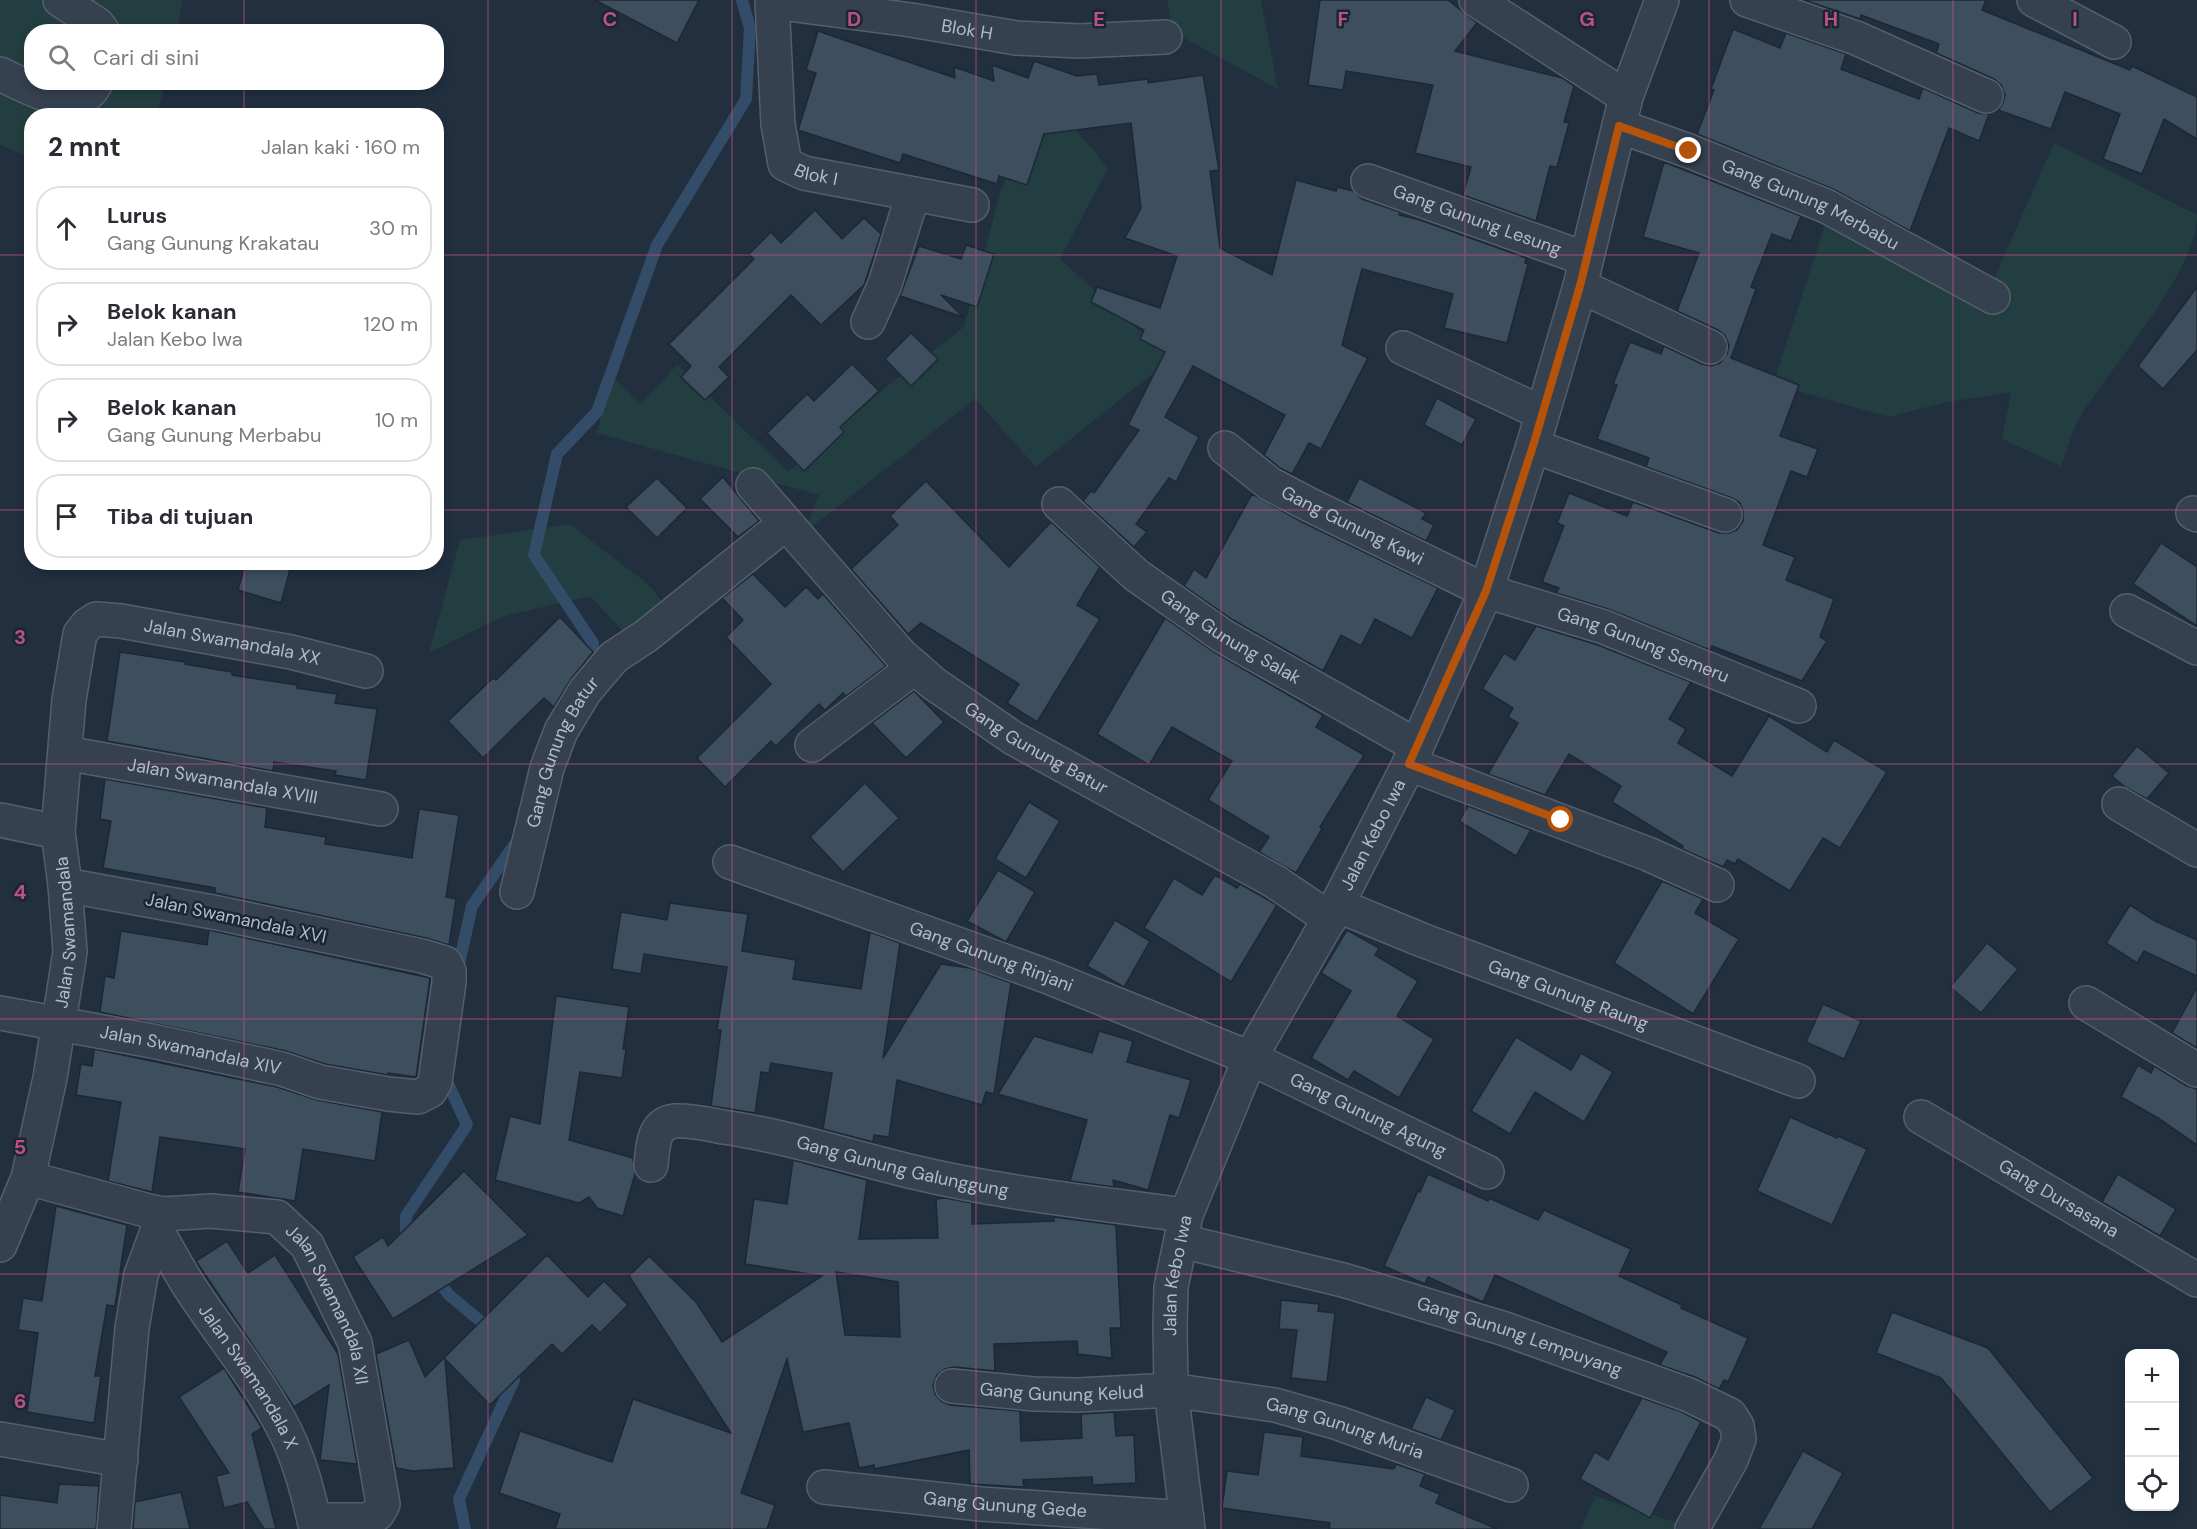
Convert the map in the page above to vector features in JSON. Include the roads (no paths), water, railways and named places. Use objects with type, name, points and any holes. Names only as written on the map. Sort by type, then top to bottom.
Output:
[{"type":"street","points":[[60,0],[97,24]]},
{"type":"street","name":"Gang Gunung Merbabu","points":[[1476,0],[1623,112],[1700,155],[1826,206],[1993,297]]},
{"type":"street","name":"Jalan Kebo Iwa","points":[[1188,1524],[1171,1390],[1172,1287],[1184,1228],[1251,1058],[1334,912],[1413,755],[1486,591],[1533,446],[1583,272],[1623,112],[1662,0]]},
{"type":"street","points":[[1747,0],[1856,38],[1986,96]]},
{"type":"street","points":[[2034,0],[2114,42]]},
{"type":"street","name":"Blok H","points":[[772,1],[911,20],[1016,38],[1079,41],[1164,37]]},
{"type":"street","name":"Blok I","points":[[772,1],[778,124],[785,164],[804,173],[972,205]]},
{"type":"street","points":[[0,74],[24,84]]},
{"type":"street","points":[[37,90],[58,99],[79,100],[93,90]]},
{"type":"street","name":"Gang Gunung Lesung","points":[[1368,181],[1583,272],[1710,347]]},
{"type":"street","points":[[868,322],[885,284],[913,194]]},
{"type":"street","points":[[1402,348],[1542,413]]},
{"type":"street","points":[[1533,446],[1725,515]]},
{"type":"street","name":"Gang Gunung Kawi","points":[[1225,448],[1279,489],[1486,591]]},
{"type":"street","name":"Gang Gunung Batur","points":[[753,485],[901,655],[933,683],[1014,738],[1334,912]]},
{"type":"street","name":"Gang Gunung Salak","points":[[1059,504],[1136,575],[1223,636],[1413,755],[1717,885]]},
{"type":"street","name":"Gang Gunung Batur","points":[[517,892],[547,768],[561,731],[585,692],[614,657],[646,636],[786,522]]},
{"type":"street","name":"Gang Gunung Semeru","points":[[1486,591],[1604,627],[1799,706]]},
{"type":"street","points":[[2127,611],[2197,648]]},
{"type":"street","name":"Jalan Swamandala XX","points":[[96,619],[151,625],[291,652],[366,671]]},
{"type":"street","name":"Jalan Swamandala","points":[[0,1245],[27,1178],[50,1078],[70,952],[58,832],[69,700],[80,634],[96,619]]},
{"type":"street","points":[[812,745],[915,667]]},
{"type":"street","name":"Jalan Swamandala XVIII","points":[[65,753],[381,809]]},
{"type":"street","points":[[2119,804],[2197,850]]},
{"type":"street","points":[[0,820],[58,832]]},
{"type":"street","name":"Gang Gunung Rinjani","points":[[730,862],[1046,976],[1251,1058]]},
{"type":"street","name":"Jalan Swamandala XVI","points":[[65,885],[195,908],[445,963],[449,970],[437,1071],[430,1091],[418,1097],[320,1082]]},
{"type":"street","name":"Gang Gunung Raung","points":[[1334,912],[1422,940],[1798,1081]]},
{"type":"street","points":[[2086,1003],[2197,1070]]},
{"type":"street","name":"Jalan Swamandala XIV","points":[[0,1013],[163,1043],[282,1070],[320,1082]]},
{"type":"street","name":"Gang Gunung Agung","points":[[1251,1058],[1487,1172]]},
{"type":"street","name":"Gang Dursasana","points":[[1921,1117],[2197,1280]]},
{"type":"street","name":"Gang Gunung Galunggung","points":[[651,1165],[655,1136],[659,1128],[674,1121],[699,1123],[746,1130],[910,1172],[1184,1228]]},
{"type":"street","name":"Jalan Swamandala XII","points":[[27,1178],[149,1212],[161,1223],[211,1211],[277,1217],[307,1245],[355,1343],[383,1504],[378,1513],[369,1520],[315,1525]]},
{"type":"street","points":[[114,1529],[127,1367],[141,1275],[161,1223]]},
{"type":"street","name":"Jalan Swamandala X","points":[[161,1223],[192,1291],[250,1375],[286,1434],[303,1473],[315,1525]]},
{"type":"street","name":"Gang Gunung Lempuyang","points":[[1184,1228],[1343,1280],[1505,1329],[1689,1395],[1730,1414],[1737,1426],[1739,1439],[1731,1460],[1692,1529]]},
{"type":"street","name":"Gang Gunung Kelud","points":[[952,1386],[1034,1394],[1079,1395],[1171,1390]]},
{"type":"street","name":"Gang Gunung Muria","points":[[1171,1390],[1275,1405],[1338,1423],[1511,1485]]},
{"type":"street","points":[[0,1439],[121,1460]]},
{"type":"street","name":"Gang Gunung Gede","points":[[824,1486],[1188,1524]]},
{"type":"waterway","points":[[592,671],[593,643],[534,555],[557,454],[597,412],[657,245],[746,99],[750,28],[742,0]]},
{"type":"waterway","points":[[457,973],[472,906],[517,841]]},
{"type":"waterway","points":[[411,1242],[406,1236],[406,1216],[467,1125],[444,1075]]},
{"type":"waterway","points":[[435,1276],[449,1295],[491,1330]]},
{"type":"waterway","points":[[465,1529],[459,1499],[514,1380],[512,1369]]}]
